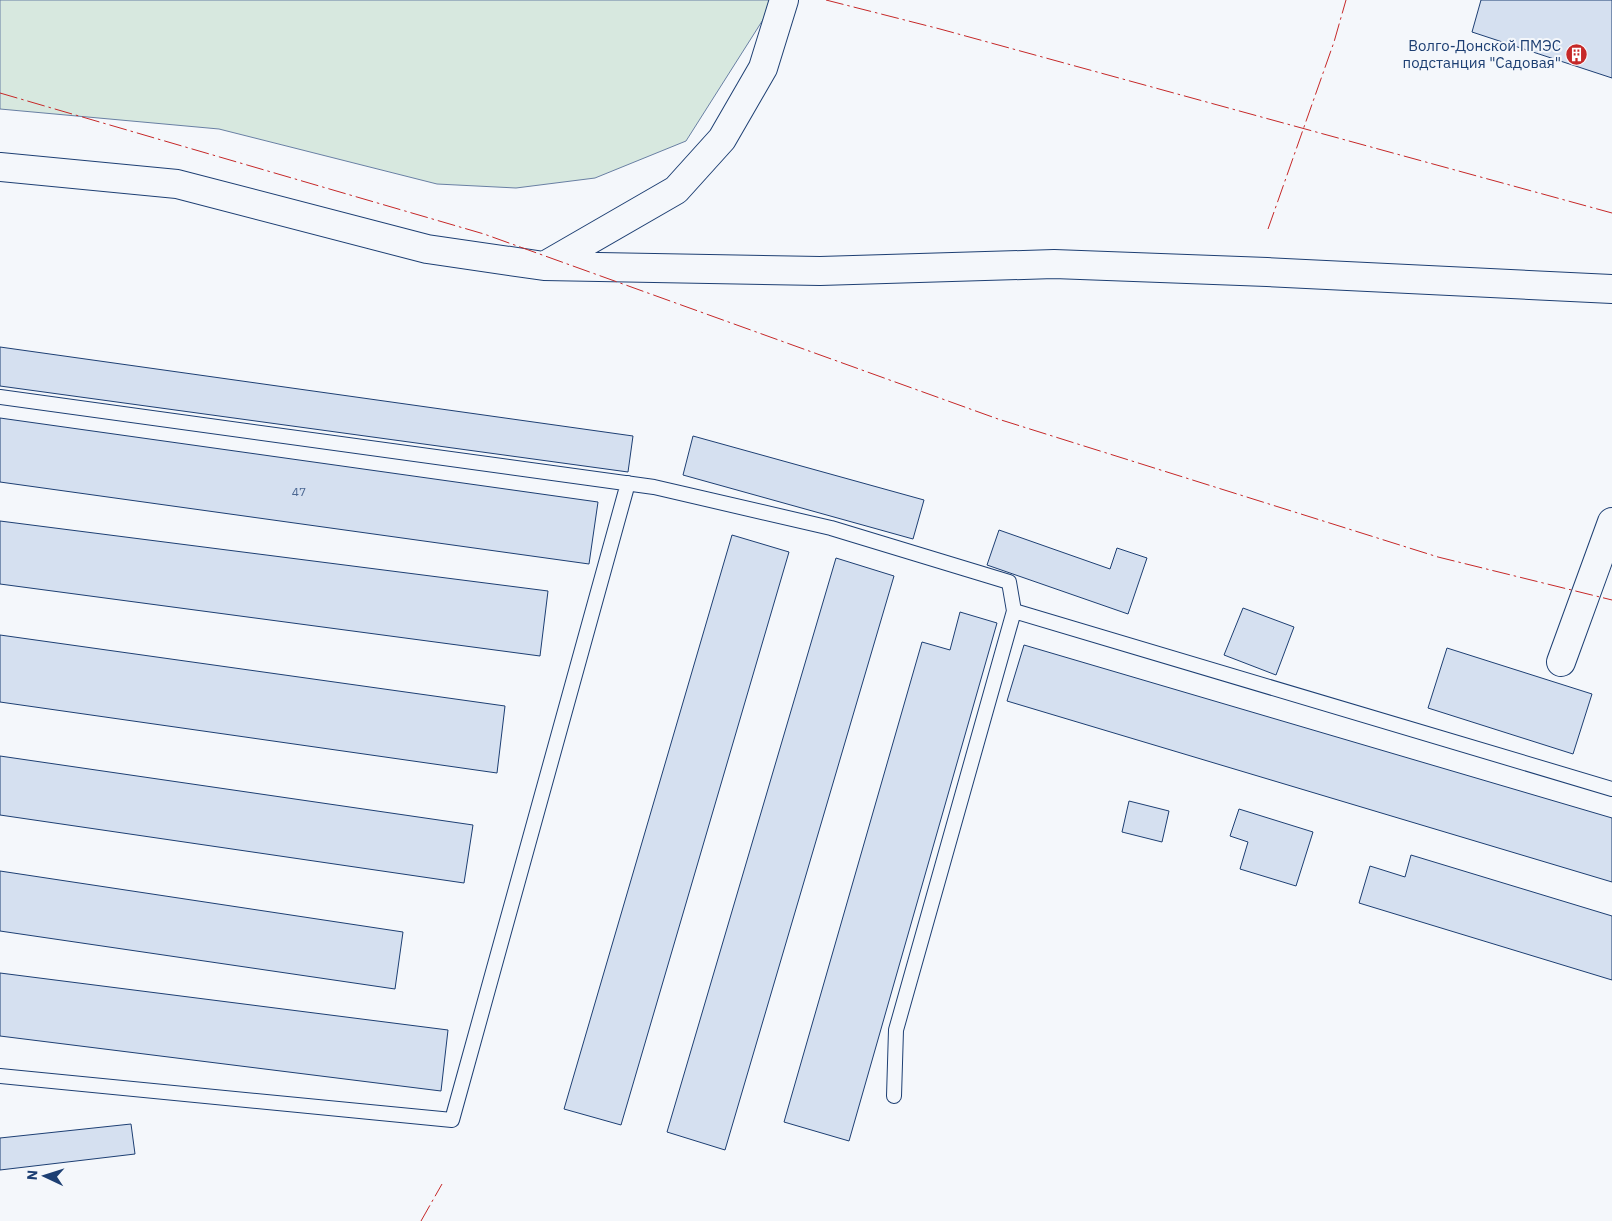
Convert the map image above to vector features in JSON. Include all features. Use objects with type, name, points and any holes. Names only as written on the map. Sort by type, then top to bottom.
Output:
[{"type":"street","points":[[544,266],[676,190],[709,154],[722,139],[763,68],[784,0]]},
{"type":"street","points":[[0,167],[177,184],[428,249],[544,266],[820,271],[1054,264],[1267,272],[1612,289]]},
{"type":"street","points":[[1561,662],[1612,522]]},
{"type":"lane","points":[[0,397],[654,487],[831,528],[1009,582],[1014,611],[896,1030],[894,1096]]},
{"type":"lane","points":[[0,1076],[452,1120],[628,483]]},
{"type":"lane","points":[[1014,611],[1612,789]]},
{"type":"shaded area","points":[[0,0],[770,0],[766,15],[686,141],[595,178],[516,188],[437,184],[219,129],[0,109]]},
{"type":"building","name":"Волго-Донской ПМЭС подстанция \"Садовая\"","points":[[1481,0],[1612,0],[1612,78],[1472,32]]},
{"type":"building","points":[[0,347],[633,436],[628,472],[0,386]]},
{"type":"building","points":[[0,418],[598,502],[589,564],[0,482]]},
{"type":"building","points":[[693,436],[924,500],[913,539],[683,475]]},
{"type":"building","points":[[0,521],[548,591],[540,656],[0,584]]},
{"type":"building","points":[[999,530],[1110,569],[1117,548],[1147,558],[1128,614],[987,565]]},
{"type":"building","points":[[732,535],[789,552],[621,1125],[564,1109]]},
{"type":"building","points":[[836,558],[894,576],[725,1150],[667,1132]]},
{"type":"building","points":[[1243,608],[1294,627],[1276,675],[1224,655]]},
{"type":"building","points":[[960,612],[997,623],[849,1141],[784,1122],[922,642],[950,650]]},
{"type":"building","points":[[0,635],[505,706],[497,773],[0,702]]},
{"type":"building","points":[[1024,645],[1612,818],[1612,882],[1007,701]]},
{"type":"building","points":[[1447,648],[1592,694],[1573,754],[1428,708]]},
{"type":"building","points":[[0,756],[473,825],[464,883],[0,815]]},
{"type":"building","points":[[1129,801],[1169,811],[1162,842],[1122,832]]},
{"type":"building","points":[[1239,809],[1313,832],[1296,886],[1240,869],[1248,842],[1230,836]]},
{"type":"building","points":[[1411,855],[1612,916],[1612,980],[1359,903],[1370,866],[1405,877]]},
{"type":"building","points":[[0,871],[403,932],[395,989],[0,931]]},
{"type":"building","points":[[0,973],[448,1030],[441,1091],[0,1036]]},
{"type":"building","points":[[131,1124],[135,1154],[0,1170],[0,1138]]},
{"type":"power","points":[[826,0],[940,29],[1612,213]]},
{"type":"power","points":[[1268,229],[1334,42],[1346,0]]},
{"type":"power","points":[[0,93],[484,234],[998,419],[1438,557],[1612,600]]},
{"type":"power","points":[[421,1221],[442,1184]]},
{"type":"place","name":"Волго-Донской ПМЭС подстанция \"Садовая\"","points":[[1577,55]]}]
